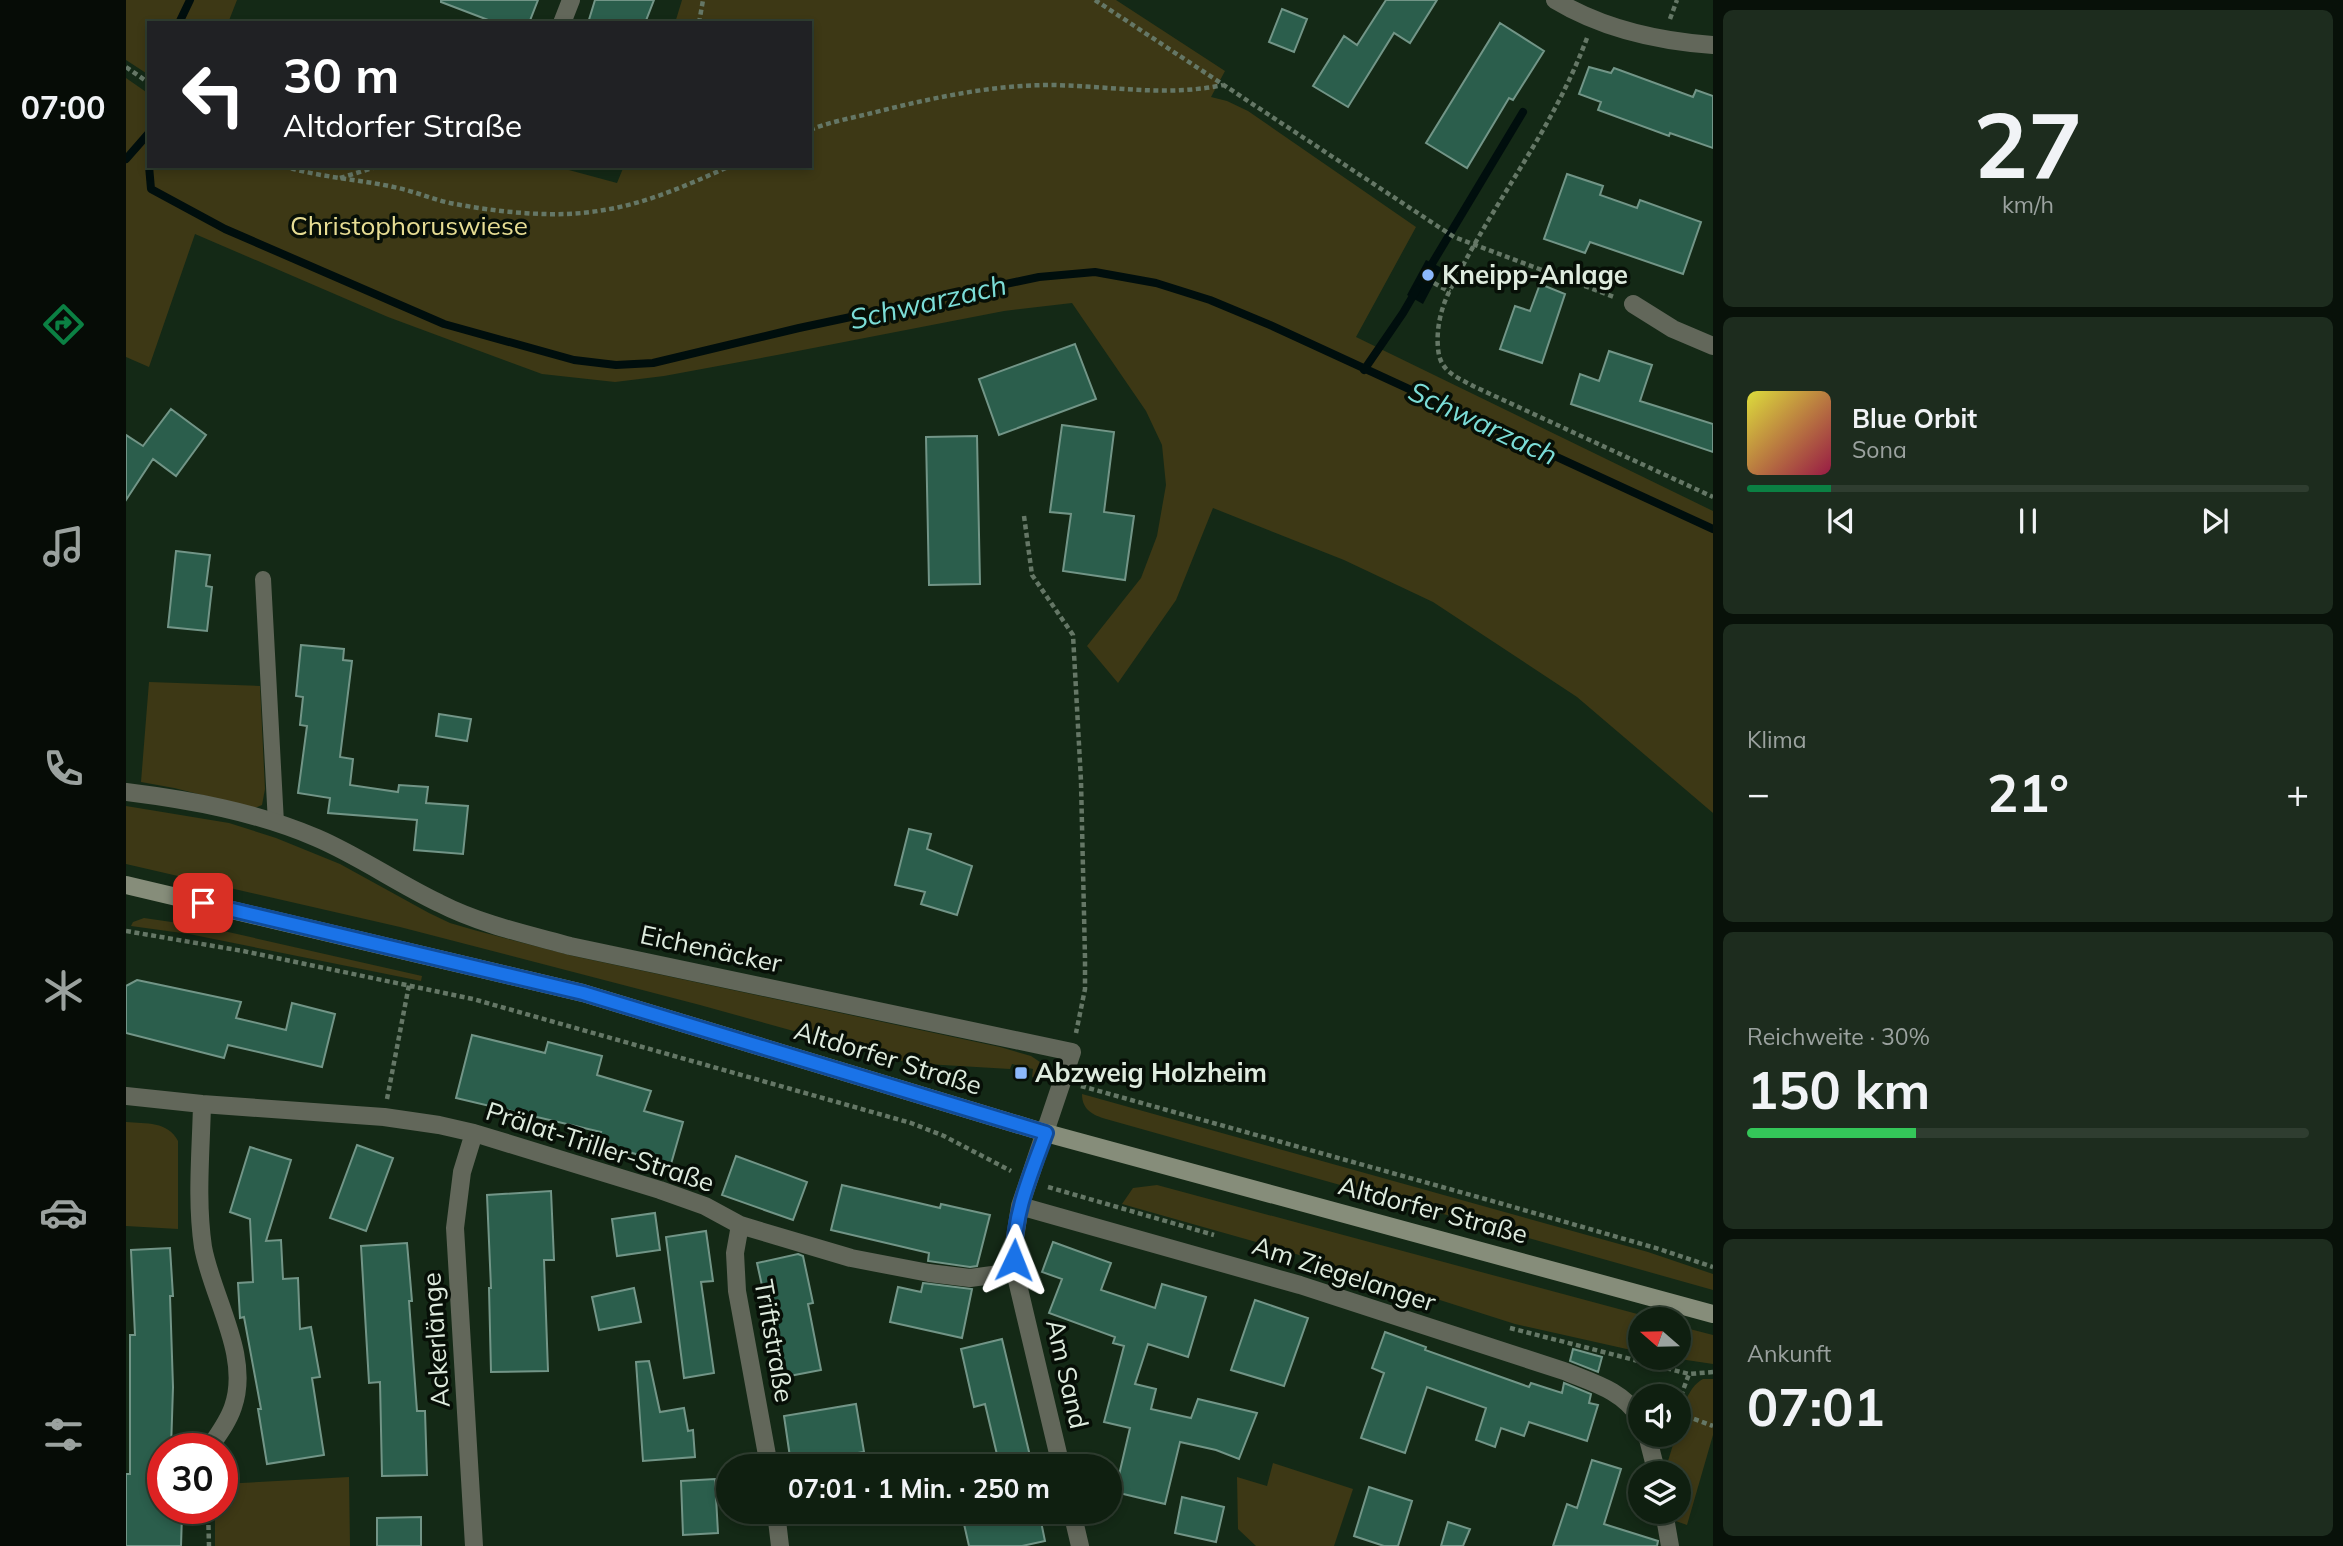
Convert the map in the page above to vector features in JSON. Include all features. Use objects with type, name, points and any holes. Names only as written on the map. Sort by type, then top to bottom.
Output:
[{"type":"main road","name":"Altdorfer Straße","points":[[126,885],[583,993],[1046,1133],[1713,1314]]},
{"type":"street","points":[[563,21],[571,0]]},
{"type":"street","points":[[1555,0],[1594,21],[1663,39],[1713,45]]},
{"type":"street","points":[[1633,304],[1673,329],[1713,346]]},
{"type":"street","name":"Eichenäcker","points":[[126,792],[198,803],[276,823],[317,838],[439,904],[501,927],[570,946],[1072,1052]]},
{"type":"street","points":[[1046,1133],[1072,1052]]},
{"type":"street","name":"Prälat-Triller-Straße","points":[[126,1096],[384,1117],[474,1133],[660,1190],[705,1206],[740,1224],[851,1258],[970,1278],[1015,1272]]},
{"type":"street","points":[[202,1104],[199,1216],[209,1272],[229,1326],[235,1354],[236,1396],[219,1433]]},
{"type":"street","name":"Ackerlänge","points":[[474,1133],[462,1172],[455,1228],[474,1546]]},
{"type":"street","name":"Am Sand","points":[[1046,1133],[1020,1206],[1014,1244],[1015,1272],[1058,1454]]},
{"type":"street","name":"Am Ziegelanger","points":[[1020,1206],[1300,1285],[1564,1371],[1605,1387],[1628,1403]]},
{"type":"street","name":"Triftstraße","points":[[740,1224],[735,1252],[737,1291],[767,1454]]},
{"type":"street","points":[[777,1524],[780,1546]]},
{"type":"street","points":[[1075,1524],[1080,1546]]},
{"type":"street","points":[[1666,1524],[1670,1546]]},
{"type":"lane","points":[[263,579],[276,823]]},
{"type":"path","points":[[699,21],[703,0]]},
{"type":"path","points":[[1096,0],[1454,237],[1633,304]]},
{"type":"path","points":[[1594,21],[1543,130],[1474,244],[1450,292],[1440,318],[1437,337],[1439,355],[1443,366],[1450,373],[1505,402],[1713,498]]},
{"type":"path","points":[[126,67],[147,82]]},
{"type":"path","points":[[812,129],[924,100],[983,89],[1055,85],[1158,91],[1206,89],[1224,85]]},
{"type":"path","points":[[290,168],[502,211],[564,213],[603,211],[642,201],[691,184],[726,168]]},
{"type":"path","points":[[338,178],[372,168]]},
{"type":"path","points":[[1434,283],[1450,292]]},
{"type":"path","points":[[1024,516],[1032,575],[1073,635],[1081,781],[1085,989],[1072,1052]]},
{"type":"path","points":[[126,931],[243,951],[409,985],[523,1012],[911,1123],[944,1136],[1028,1181],[1225,1239]]},
{"type":"path","points":[[384,1117],[409,985]]},
{"type":"path","points":[[1064,1081],[1503,1204],[1713,1267]]},
{"type":"path","points":[[1501,1325],[1689,1374],[1713,1372]]},
{"type":"path","points":[[1685,1384],[1689,1374]]},
{"type":"path","points":[[1691,1418],[1713,1426]]},
{"type":"path","points":[[208,1524],[209,1546]]},
{"type":"green space","points":[[126,0],[237,0],[229,21],[147,21],[147,74],[126,60]]},
{"type":"green space","name":"Christophoruswiese","points":[[682,0],[1116,0],[1225,71],[1211,97],[1248,111],[1416,227],[1356,337],[1713,511],[1713,813],[1577,697],[1433,602],[1344,560],[1213,508],[1176,600],[1118,683],[1087,646],[1141,578],[1157,536],[1166,485],[1162,445],[1146,411],[1072,303],[1004,311],[664,376],[615,382],[542,374],[388,317],[195,234],[149,367],[126,357],[126,78],[147,93],[147,168],[561,168],[617,183],[623,168],[812,168],[812,21],[676,21]]},
{"type":"green space","points":[[149,682],[260,686],[265,789],[262,805],[255,808],[141,782]]},
{"type":"green space","points":[[126,806],[229,823],[276,838],[340,864],[450,923],[573,956],[1000,1047],[1031,1056],[1049,1068],[1049,1077],[1039,1080],[1032,1077],[1033,1069],[1012,1064],[1010,1069],[909,1063],[400,927],[126,864]]},
{"type":"green space","points":[[144,918],[206,927],[422,976],[421,981],[189,934],[131,926],[133,922]]},
{"type":"green space","points":[[1082,1094],[1648,1252],[1713,1274],[1713,1290],[1106,1119],[1089,1111],[1082,1100]]},
{"type":"green space","points":[[126,1122],[162,1127],[178,1141],[178,1229],[126,1226]]},
{"type":"green space","points":[[1157,1185],[1628,1311],[1628,1349],[1515,1324],[1277,1248],[1122,1204],[1133,1188]]},
{"type":"green space","points":[[1691,1329],[1713,1335],[1713,1364],[1691,1361]]},
{"type":"green space","points":[[1703,1379],[1713,1379],[1713,1435],[1691,1511],[1691,1461],[1668,1461],[1672,1447],[1691,1447],[1691,1391]]},
{"type":"green space","points":[[1273,1463],[1353,1489],[1334,1546],[1256,1546],[1238,1529],[1237,1477],[1267,1486]]},
{"type":"green space","points":[[349,1477],[350,1546],[215,1546],[215,1524],[238,1524],[238,1483]]},
{"type":"shaded area","name":"Kneipp-Anlage","points":[[1426,260],[1442,268],[1423,304],[1407,295]]},
{"type":"building","points":[[538,0],[530,21],[491,21],[441,2]]},
{"type":"building","points":[[595,0],[654,0],[646,21],[589,21]]},
{"type":"building","points":[[1386,0],[1437,0],[1410,43],[1394,33],[1348,107],[1313,86],[1344,36],[1357,45]]},
{"type":"building","points":[[1282,9],[1307,19],[1294,52],[1269,42]]},
{"type":"building","points":[[1500,23],[1544,51],[1513,100],[1509,98],[1467,168],[1426,143]]},
{"type":"building","points":[[1589,67],[1611,73],[1614,68],[1693,97],[1696,90],[1713,96],[1713,148],[1670,133],[1669,136],[1598,110],[1601,102],[1579,94]]},
{"type":"building","points":[[1567,174],[1603,186],[1600,195],[1637,208],[1640,200],[1701,222],[1683,274],[1590,242],[1585,253],[1544,239]]},
{"type":"building","points":[[1540,284],[1565,294],[1542,363],[1500,349],[1515,306],[1530,311]]},
{"type":"building","points":[[1075,344],[1096,399],[999,435],[979,379]]},
{"type":"building","points":[[1609,351],[1652,365],[1640,401],[1713,424],[1713,452],[1571,404],[1580,374],[1599,381]]},
{"type":"building","points":[[171,409],[206,435],[176,476],[153,459],[126,500],[126,435],[143,446]]},
{"type":"building","points":[[1062,425],[1114,432],[1104,512],[1134,516],[1125,580],[1063,571],[1071,514],[1050,512]]},
{"type":"building","points":[[977,436],[980,584],[929,585],[926,437]]},
{"type":"building","points":[[176,551],[210,555],[206,586],[212,587],[207,631],[168,627]]},
{"type":"building","points":[[301,645],[344,649],[343,660],[352,661],[340,757],[353,759],[350,785],[398,792],[399,785],[428,787],[426,803],[468,806],[463,854],[414,850],[417,820],[328,813],[330,798],[298,793],[307,726],[300,725],[303,697],[296,696]]},
{"type":"building","points":[[439,714],[471,719],[467,741],[436,736]]},
{"type":"building","points":[[909,829],[931,834],[927,849],[972,866],[957,915],[921,904],[925,892],[895,885]]},
{"type":"building","points":[[137,980],[241,1002],[236,1018],[286,1030],[292,1003],[335,1014],[322,1067],[228,1045],[224,1058],[126,1033],[126,986]]},
{"type":"building","points":[[472,1035],[545,1053],[548,1042],[602,1056],[597,1075],[651,1091],[644,1111],[683,1122],[671,1164],[597,1143],[601,1132],[456,1098]]},
{"type":"building","points":[[357,1145],[393,1158],[366,1231],[330,1218]]},
{"type":"building","points":[[250,1147],[291,1160],[266,1241],[281,1240],[283,1279],[298,1278],[300,1329],[311,1327],[320,1377],[312,1378],[324,1455],[267,1464],[258,1409],[261,1409],[244,1317],[240,1318],[238,1283],[253,1282],[250,1219],[230,1212]]},
{"type":"building","points":[[736,1156],[807,1182],[793,1220],[722,1195]]},
{"type":"building","points":[[842,1185],[940,1208],[941,1204],[990,1215],[977,1266],[928,1261],[929,1253],[831,1230]]},
{"type":"building","points":[[551,1191],[554,1260],[544,1260],[548,1371],[491,1372],[487,1195]]},
{"type":"building","points":[[655,1213],[660,1250],[617,1256],[612,1219]]},
{"type":"building","points":[[706,1231],[713,1281],[701,1282],[714,1373],[684,1378],[666,1237]]},
{"type":"building","points":[[1053,1242],[1111,1263],[1101,1290],[1155,1308],[1162,1284],[1206,1297],[1188,1357],[1148,1344],[1135,1384],[1156,1389],[1151,1409],[1191,1418],[1198,1399],[1257,1413],[1239,1459],[1216,1450],[1180,1442],[1165,1504],[1122,1494],[1122,1462],[1130,1428],[1104,1422],[1124,1346],[1113,1343],[1115,1337],[1049,1313],[1062,1279],[1042,1272]]},
{"type":"building","points":[[407,1243],[417,1411],[425,1411],[427,1475],[382,1476],[380,1382],[369,1383],[361,1246]]},
{"type":"building","points":[[170,1248],[173,1296],[170,1296],[172,1433],[147,1433],[147,1524],[182,1524],[181,1546],[126,1546],[126,1474],[130,1474],[130,1335],[135,1335],[131,1250]]},
{"type":"building","points":[[798,1254],[803,1256],[813,1303],[808,1304],[821,1370],[784,1377],[772,1312],[768,1313],[757,1263]]},
{"type":"building","points":[[923,1283],[972,1289],[962,1338],[890,1322],[898,1287],[921,1292]]},
{"type":"building","points":[[634,1288],[641,1322],[599,1330],[592,1297]]},
{"type":"building","points":[[1255,1300],[1308,1318],[1284,1386],[1231,1370]]},
{"type":"building","points":[[1385,1332],[1426,1347],[1425,1350],[1529,1387],[1531,1383],[1562,1393],[1564,1383],[1591,1394],[1589,1403],[1598,1405],[1587,1441],[1529,1422],[1524,1436],[1501,1428],[1495,1447],[1476,1440],[1486,1408],[1427,1387],[1405,1453],[1361,1438],[1384,1373],[1372,1368]]},
{"type":"building","points":[[1002,1339],[1030,1454],[997,1454],[985,1404],[974,1407],[961,1349]]},
{"type":"building","points":[[1573,1349],[1602,1357],[1598,1372],[1570,1361]]},
{"type":"building","points":[[649,1361],[660,1412],[684,1408],[688,1431],[693,1430],[695,1457],[643,1461],[636,1362]]},
{"type":"building","points":[[856,1404],[864,1452],[790,1454],[784,1416]]},
{"type":"building","points":[[1592,1460],[1621,1469],[1604,1524],[1658,1541],[1657,1546],[1553,1546],[1567,1504],[1577,1508]]},
{"type":"building","points":[[715,1479],[718,1533],[683,1535],[681,1481]]},
{"type":"building","points":[[1369,1487],[1412,1501],[1398,1546],[1384,1546],[1354,1536]]},
{"type":"building","points":[[1182,1497],[1224,1507],[1216,1542],[1175,1533]]},
{"type":"building","points":[[421,1517],[421,1546],[377,1546],[377,1518]]},
{"type":"building","points":[[1448,1522],[1470,1529],[1463,1546],[1441,1546]]},
{"type":"building","points":[[964,1524],[1041,1524],[1045,1541],[1022,1546],[969,1546]]},
{"type":"waterway","name":"Schwarzach","points":[[180,21],[190,0]]},
{"type":"waterway","points":[[1427,272],[1523,112]]},
{"type":"waterway","points":[[126,159],[147,135]]},
{"type":"waterway","name":"Schwarzach","points":[[149,168],[151,189],[225,229],[444,324],[574,360],[616,365],[653,363],[799,328],[1039,277],[1095,272],[1156,283],[1210,300],[1270,325],[1713,529]]},
{"type":"waterway","points":[[1364,370],[1417,289]]},
{"type":"place","name":"Kneipp-Anlage","points":[[1428,275]]},
{"type":"place","name":"Abzweig Holzheim","points":[[1021,1073]]},
{"type":"route","points":[[203,903],[583,993],[1046,1133],[1020,1206],[1015,1226],[1014,1260]]}]
